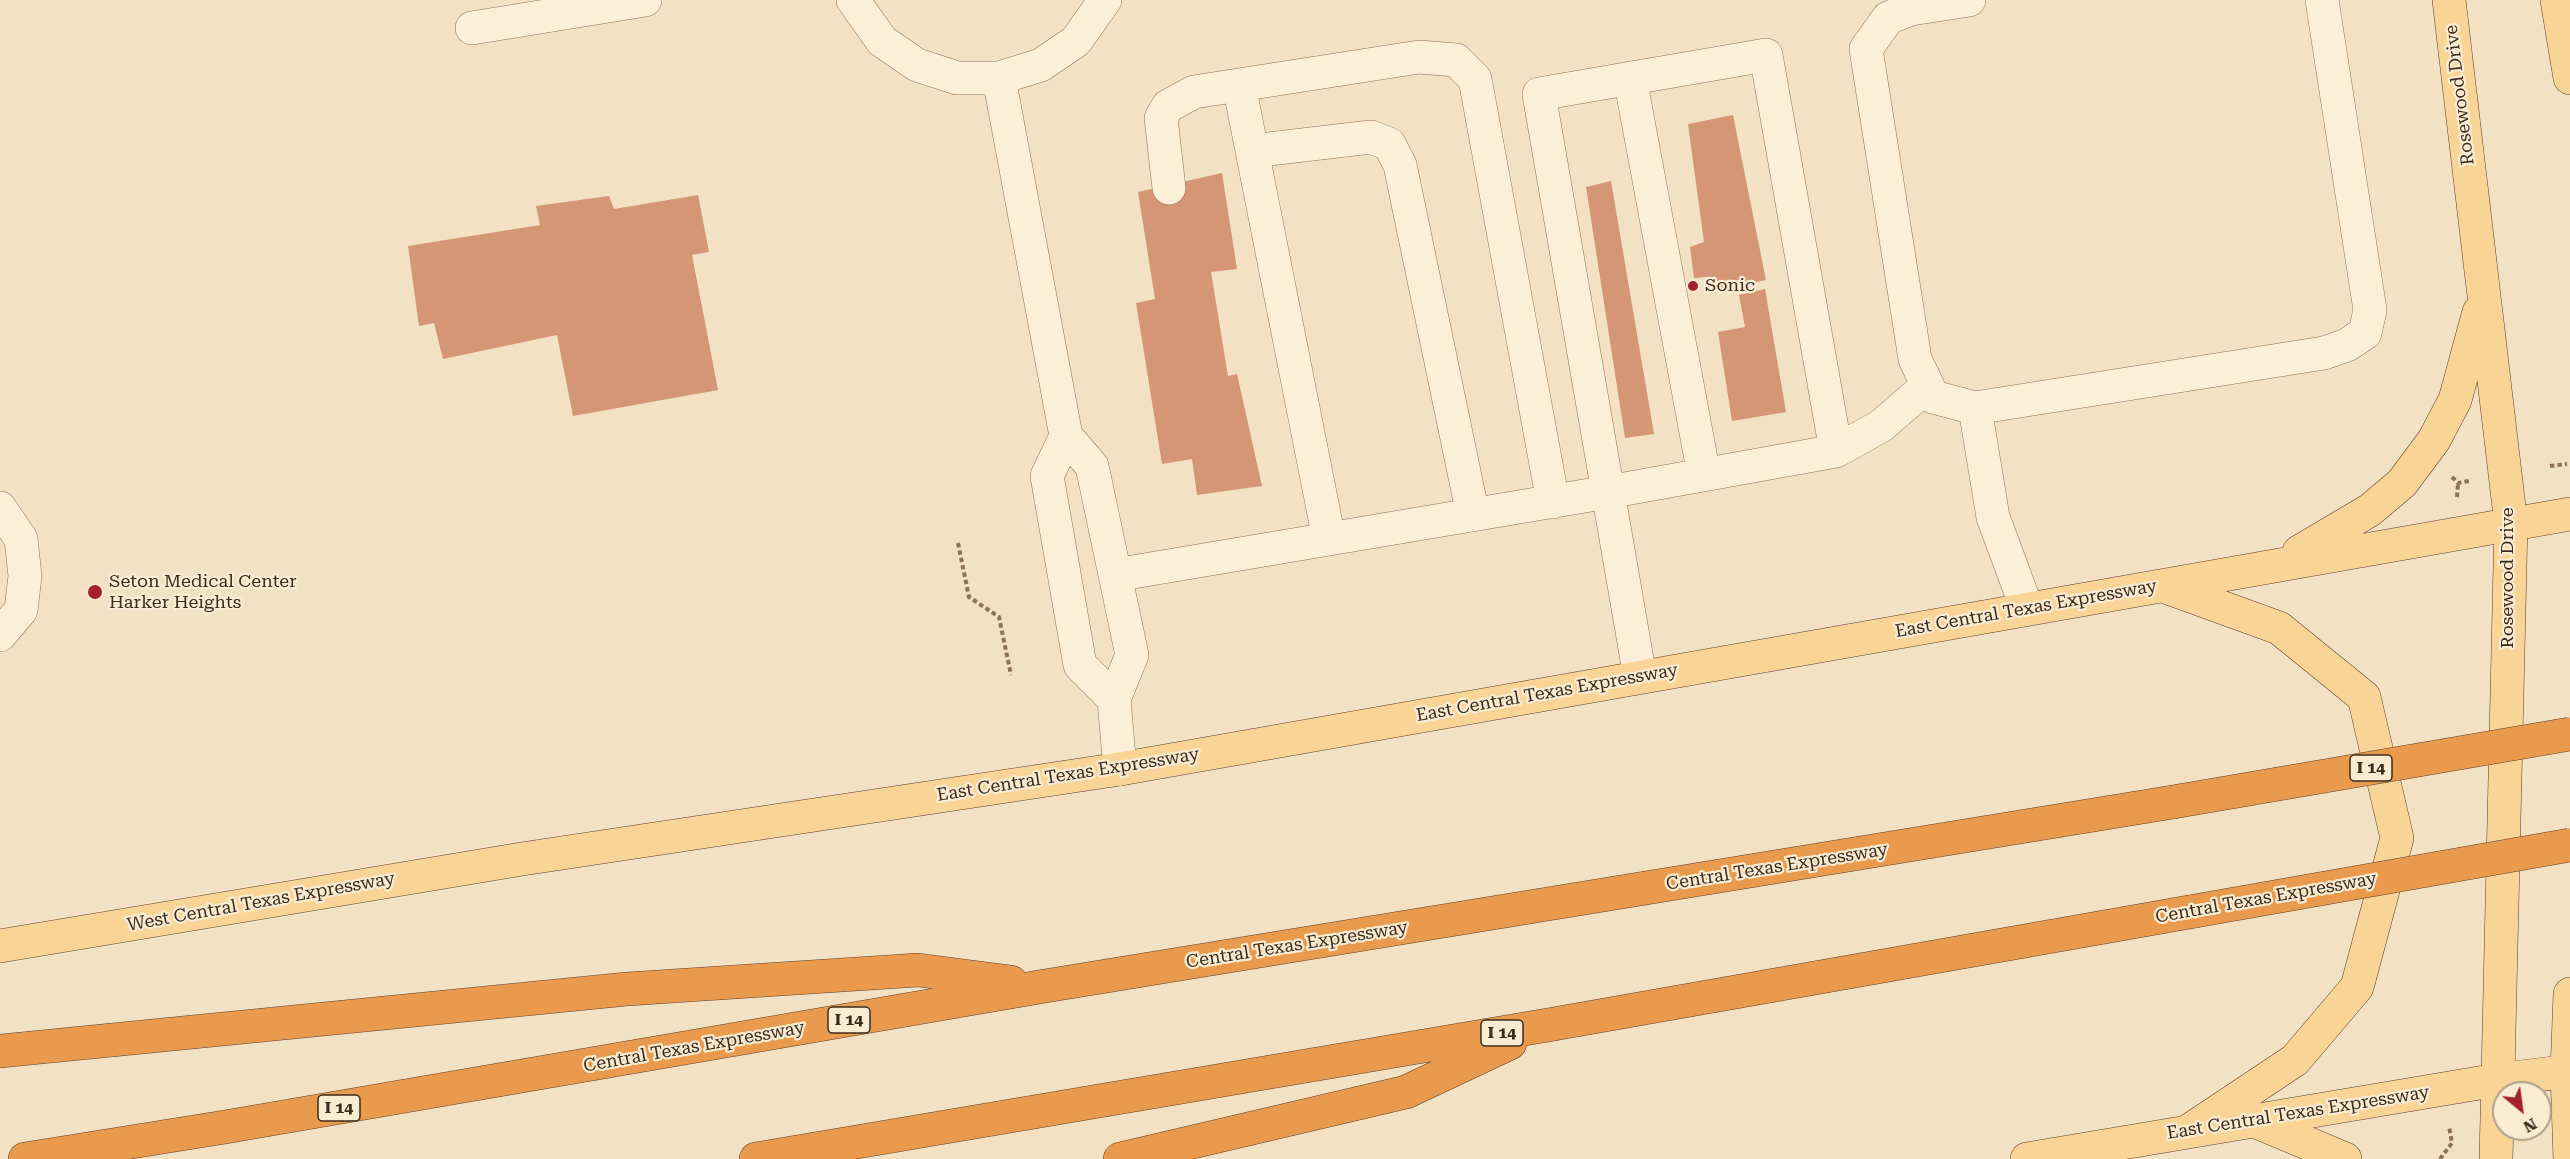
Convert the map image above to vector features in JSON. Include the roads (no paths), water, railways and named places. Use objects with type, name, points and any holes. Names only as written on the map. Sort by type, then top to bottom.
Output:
[{"type":"highway","name":"Central Texas Expressway","points":[[24,1159],[271,1120],[1045,986],[2173,802],[2570,734]]},
{"type":"highway","name":"Central Texas Expressway","points":[[756,1159],[1548,1025],[2570,845]]},
{"type":"highway","points":[[0,1051],[627,989],[918,970],[1045,986]]},
{"type":"highway","points":[[1120,1159],[1406,1092],[1548,1025]]},
{"type":"main road","name":"Rosewood Drive","points":[[2448,0],[2511,524],[2496,1159]]},
{"type":"main road","points":[[2557,0],[2570,78]]},
{"type":"main road","points":[[2276,565],[2370,510],[2402,483],[2434,440],[2455,400],[2484,296]]},
{"type":"main road","name":"East Central Texas Expressway","points":[[522,859],[1120,769],[2570,514]]},
{"type":"main road","points":[[2161,585],[2279,628],[2364,697],[2397,838],[2357,987],[2295,1060],[2190,1130]]},
{"type":"main road","name":"West Central Texas Expressway","points":[[0,946],[522,859]]},
{"type":"main road","points":[[2570,994],[2570,1159]]},
{"type":"main road","name":"East Central Texas Expressway","points":[[2027,1159],[2497,1080],[2569,1072]]},
{"type":"main road","points":[[2257,1122],[2345,1159]]},
{"type":"lane","points":[[490,17],[645,0]]},
{"type":"lane","points":[[853,0],[882,41],[917,65],[957,78],[999,78],[1041,65],[1076,41],[1105,0]]},
{"type":"lane","points":[[1969,0],[1911,9],[1888,18],[1866,49],[1915,359],[1933,397],[1975,408],[2324,352],[2347,345],[2366,333],[2370,310],[2322,0]]},
{"type":"lane","points":[[1640,677],[1539,93],[1766,55],[1836,451]]},
{"type":"lane","points":[[1169,188],[1161,118],[1168,106],[1194,92],[1419,57],[1456,60],[1475,79],[1553,502]]},
{"type":"lane","points":[[999,78],[1066,436],[1092,466],[1132,655],[1114,699],[1120,769]]},
{"type":"lane","points":[[1630,78],[1704,475]]},
{"type":"lane","points":[[1239,85],[1329,539]]},
{"type":"lane","points":[[1252,151],[1326,140],[1371,137],[1389,144],[1400,165],[1473,515]]},
{"type":"lane","points":[[1115,575],[1553,502],[1836,451],[1881,426],[1927,386]]},
{"type":"lane","points":[[1975,408],[1993,518],[2027,609]]},
{"type":"lane","points":[[1066,436],[1047,476],[1080,666],[1114,699]]},
{"type":"lane","points":[[0,508],[21,540],[25,576],[21,610],[0,634]]},
{"type":"place","name":"Sonic","points":[[1693,286]]},
{"type":"place","name":"Seton Medical Center Harker Heights","points":[[95,592]]}]
